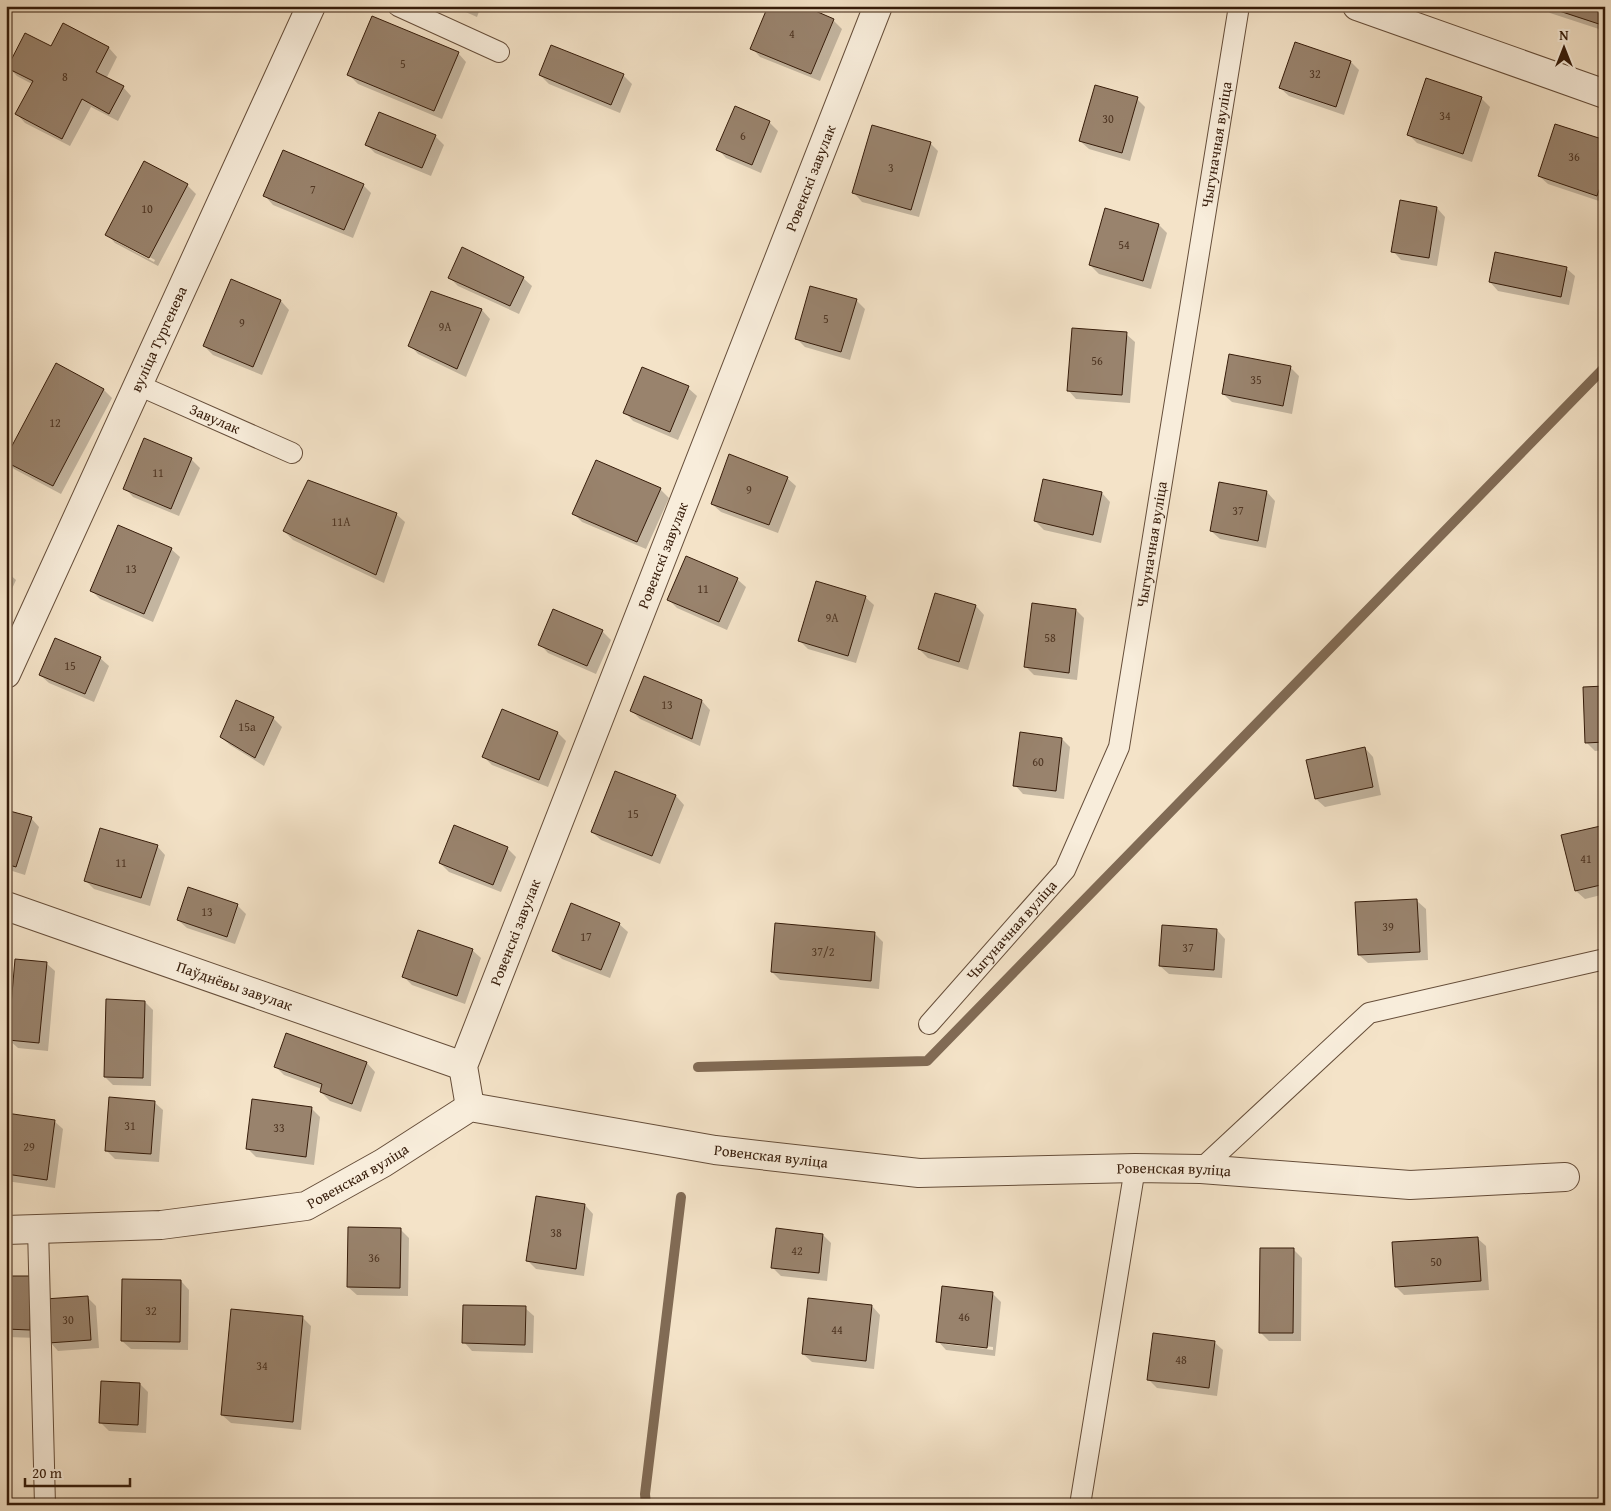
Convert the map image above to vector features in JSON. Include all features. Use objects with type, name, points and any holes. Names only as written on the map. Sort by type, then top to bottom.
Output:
[{"type":"street","name":"вуліца Тургенева","points":[[6,674],[311,6]]},
{"type":"street","name":"Ровенскі завулак","points":[[463,1066],[878,6]]},
{"type":"street","points":[[1357,6],[1605,94]]},
{"type":"street","name":"Паўднёвы завулак","points":[[6,906],[463,1066]]},
{"type":"street","points":[[463,1066],[470,1108]]},
{"type":"street","name":"Ровенская вуліца","points":[[6,1230],[161,1225],[306,1206],[383,1163],[470,1108],[714,1150],[919,1173],[1135,1168],[1202,1169],[1410,1185],[1565,1177]]},
{"type":"lane","points":[[398,6],[499,52]]},
{"type":"lane","name":"Чыгуначная вуліца","points":[[929,1024],[1065,870],[1119,747],[1239,6]]},
{"type":"lane","name":"Завулак","points":[[138,385],[292,453]]},
{"type":"lane","points":[[1202,1169],[1369,1013],[1605,959]]},
{"type":"lane","points":[[1080,1505],[1135,1168]]},
{"type":"lane","points":[[38,1228],[45,1505]]},
{"type":"building","points":[[768,6],[804,6],[834,19],[811,74],[750,49]]},
{"type":"building","points":[[1544,6],[1605,6],[1605,26]]},
{"type":"building","points":[[372,16],[459,52],[434,111],[347,75]]},
{"type":"building","points":[[63,23],[109,47],[96,72],[124,86],[109,114],[82,99],[62,139],[15,114],[33,81],[7,68],[25,33],[51,46]]},
{"type":"building","points":[[1295,42],[1351,61],[1336,107],[1279,88]]},
{"type":"building","points":[[551,45],[624,74],[611,105],[539,75]]},
{"type":"building","points":[[1426,78],[1482,97],[1463,154],[1407,135]]},
{"type":"building","points":[[1095,85],[1138,97],[1122,153],[1079,141]]},
{"type":"building","points":[[735,106],[770,121],[752,165],[716,150]]},
{"type":"building","points":[[379,112],[436,135],[422,168],[365,145]]},
{"type":"building","points":[[1555,124],[1605,140],[1605,173],[1597,196],[1538,176]]},
{"type":"building","points":[[872,125],[931,142],[911,210],[852,193]]},
{"type":"building","points":[[283,150],[364,184],[344,230],[263,196]]},
{"type":"building","points":[[144,161],[188,184],[149,258],[105,235]]},
{"type":"building","points":[[1400,200],[1437,207],[1429,258],[1391,252]]},
{"type":"building","points":[[1105,208],[1159,224],[1143,281],[1089,265]]},
{"type":"building","points":[[462,247],[524,277],[510,306],[448,278]]},
{"type":"building","points":[[1495,252],[1567,267],[1561,297],[1489,282]]},
{"type":"building","points":[[231,279],[281,300],[253,367],[203,346]]},
{"type":"building","points":[[810,286],[857,299],[841,352],[795,339]]},
{"type":"building","points":[[431,291],[482,309],[457,369],[408,346]]},
{"type":"building","points":[[1072,328],[1127,332],[1122,395],[1067,391]]},
{"type":"building","points":[[1229,354],[1291,366],[1283,406],[1222,394]]},
{"type":"building","points":[[56,363],[104,389],[53,486],[6,462],[6,457]]},
{"type":"building","points":[[642,367],[689,386],[670,432],[623,413]]},
{"type":"building","points":[[144,438],[192,458],[171,509],[123,489]]},
{"type":"building","points":[[729,454],[788,477],[769,525],[711,504]]},
{"type":"building","points":[[596,460],[661,488],[637,542],[572,514]]},
{"type":"building","points":[[1043,479],[1102,492],[1093,535],[1034,521]]},
{"type":"building","points":[[308,480],[397,513],[376,575],[283,531]]},
{"type":"building","points":[[1219,482],[1267,491],[1258,541],[1210,531]]},
{"type":"building","points":[[118,525],[172,548],[144,614],[90,591]]},
{"type":"building","points":[[686,556],[738,578],[719,622],[667,600]]},
{"type":"building","points":[[816,581],[866,596],[848,656],[798,641]]},
{"type":"building","points":[[935,593],[976,605],[959,662],[918,649]]},
{"type":"building","points":[[1032,603],[1076,609],[1069,673],[1024,667]]},
{"type":"building","points":[[553,609],[603,630],[587,666],[538,645]]},
{"type":"building","points":[[55,638],[101,657],[85,694],[39,675]]},
{"type":"building","points":[[644,676],[702,700],[692,739],[630,711]]},
{"type":"building","points":[[1605,686],[1605,742],[1585,743],[1583,687]]},
{"type":"building","points":[[236,700],[274,717],[255,758],[220,737]]},
{"type":"building","points":[[502,709],[558,732],[539,780],[482,757]]},
{"type":"building","points":[[1020,732],[1062,738],[1056,791],[1013,786]]},
{"type":"building","points":[[1365,747],[1373,787],[1315,799],[1306,760]]},
{"type":"building","points":[[615,771],[676,795],[652,856],[591,832]]},
{"type":"building","points":[[6,810],[32,817],[16,867],[6,864]]},
{"type":"building","points":[[454,825],[508,847],[493,885],[439,863]]},
{"type":"building","points":[[1605,825],[1605,884],[1575,891],[1561,835]]},
{"type":"building","points":[[100,828],[158,845],[141,898],[84,881]]},
{"type":"building","points":[[188,887],[238,904],[227,937],[177,920]]},
{"type":"building","points":[[1417,899],[1420,952],[1358,955],[1355,902]]},
{"type":"building","points":[[571,903],[620,923],[601,970],[552,951]]},
{"type":"building","points":[[775,923],[875,932],[871,981],[771,972]]},
{"type":"building","points":[[1162,925],[1217,929],[1214,970],[1159,966]]},
{"type":"building","points":[[418,930],[473,949],[457,996],[402,977]]},
{"type":"building","points":[[15,959],[47,962],[39,1043],[8,1040]]},
{"type":"building","points":[[106,999],[145,1001],[143,1078],[104,1077]]},
{"type":"building","points":[[286,1033],[367,1062],[352,1104],[320,1092],[322,1084],[274,1067]]},
{"type":"building","points":[[109,1097],[155,1101],[151,1154],[105,1151]]},
{"type":"building","points":[[252,1099],[312,1107],[306,1157],[246,1149]]},
{"type":"building","points":[[6,1113],[55,1120],[47,1180],[6,1174]]},
{"type":"building","points":[[536,1196],[585,1204],[576,1269],[526,1261]]},
{"type":"building","points":[[348,1227],[401,1228],[400,1288],[347,1287]]},
{"type":"building","points":[[776,1228],[823,1234],[819,1273],[771,1268]]},
{"type":"building","points":[[1478,1237],[1481,1281],[1395,1287],[1392,1242]]},
{"type":"building","points":[[1260,1248],[1294,1248],[1293,1333],[1259,1333]]},
{"type":"building","points":[[6,1276],[31,1276],[30,1330],[6,1329]]},
{"type":"building","points":[[122,1279],[181,1280],[180,1342],[121,1341]]},
{"type":"building","points":[[942,1286],[993,1292],[987,1348],[936,1342]]},
{"type":"building","points":[[88,1296],[91,1340],[48,1343],[45,1299]]},
{"type":"building","points":[[808,1298],[872,1305],[866,1361],[802,1354]]},
{"type":"building","points":[[463,1305],[526,1306],[525,1345],[462,1343]]},
{"type":"building","points":[[231,1309],[303,1316],[293,1422],[221,1415]]},
{"type":"building","points":[[1153,1333],[1215,1341],[1209,1388],[1147,1380]]},
{"type":"building","points":[[101,1381],[140,1383],[138,1425],[99,1423]]},
{"type":"waterway","points":[[698,1067],[927,1061],[1605,367]]},
{"type":"waterway","points":[[646,1505],[645,1494],[681,1197]]}]
